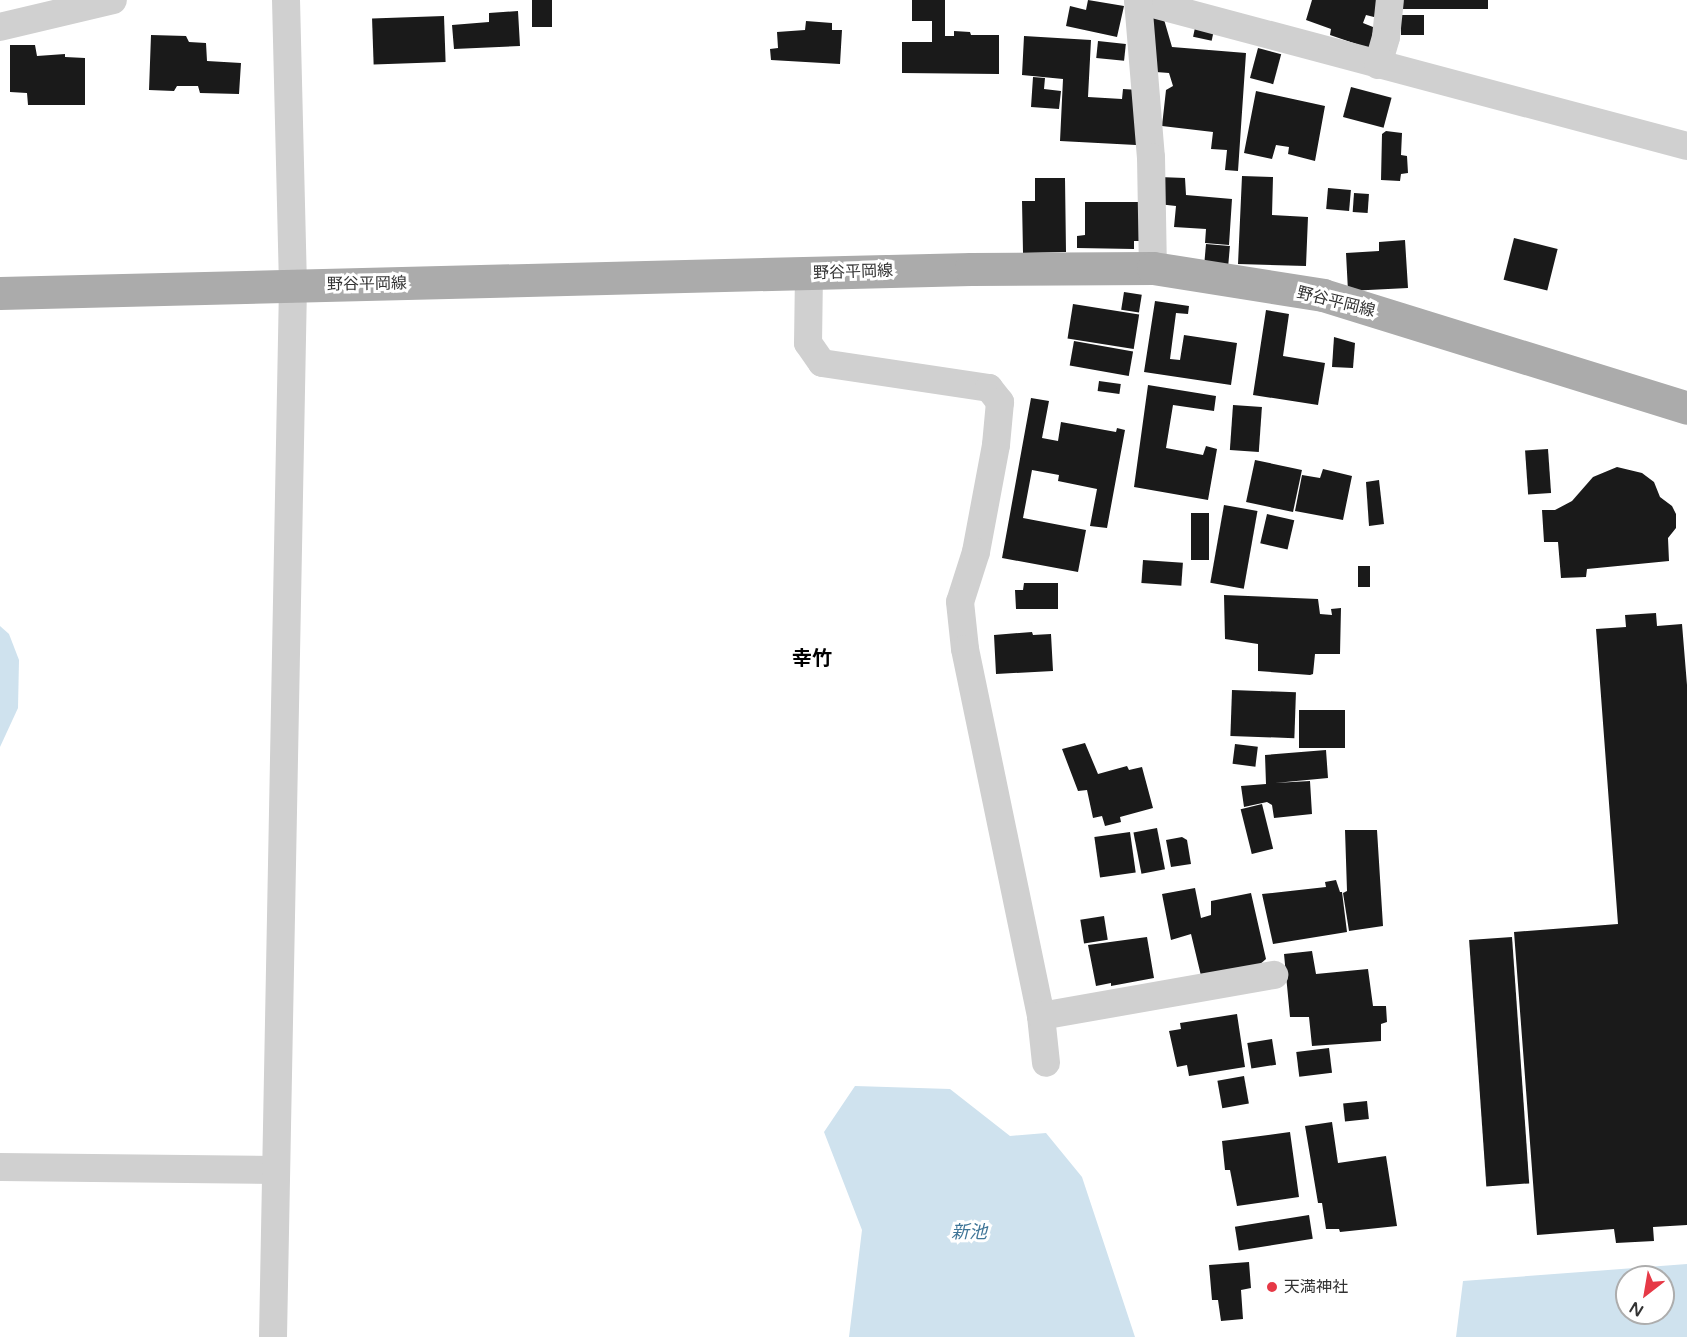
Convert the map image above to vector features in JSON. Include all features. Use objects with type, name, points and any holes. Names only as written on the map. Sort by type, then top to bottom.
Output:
[{"type":"main road","name":"野谷平岡線","points":[[0,293],[809,273],[1153,268],[1323,295],[1687,408]]},
{"type":"street","points":[[0,27],[20,20],[113,0]]},
{"type":"street","points":[[273,1337],[293,286],[286,0]]},
{"type":"street","points":[[1153,268],[1151,157],[1138,0],[1687,146]]},
{"type":"street","points":[[1378,65],[1386,37],[1390,0]]},
{"type":"street","points":[[809,273],[808,343],[822,363],[989,388],[1000,402],[996,445],[976,552],[960,602],[967,660],[1041,1016],[1046,1063]]},
{"type":"street","points":[[1041,1016],[1274,975]]},
{"type":"street","points":[[0,1167],[276,1170]]},
{"type":"water","points":[[0,626],[9,634],[19,660],[18,708],[0,747]]},
{"type":"water","name":"新池","points":[[855,1086],[950,1089],[1010,1136],[1046,1133],[1082,1177],[1135,1337],[849,1337],[862,1230],[824,1132]]},
{"type":"water","points":[[1687,1264],[1687,1337],[1456,1337],[1463,1281],[1615,1269],[1615,1325],[1675,1325],[1674,1265]]},
{"type":"building","points":[[532,0],[552,0],[552,27],[532,27]]},
{"type":"building","points":[[912,0],[945,0],[945,36],[954,36],[954,31],[970,32],[971,35],[999,35],[999,74],[902,73],[902,42],[932,42],[932,21],[912,21]]},
{"type":"building","points":[[1088,0],[1124,6],[1117,37],[1066,26],[1070,6],[1086,10]]},
{"type":"building","points":[[1312,0],[1378,0],[1378,18],[1366,15],[1363,23],[1378,29],[1371,49],[1330,35],[1331,29],[1306,20]]},
{"type":"building","points":[[1398,0],[1488,0],[1488,9],[1398,9]]},
{"type":"building","points":[[518,11],[520,46],[454,49],[452,25],[489,22],[489,13]]},
{"type":"building","points":[[1401,15],[1424,15],[1424,35],[1401,35]]},
{"type":"building","points":[[444,16],[446,62],[374,64],[372,19]]},
{"type":"building","points":[[1163,16],[1172,47],[1246,53],[1238,171],[1225,170],[1227,150],[1211,149],[1213,132],[1162,126],[1166,90],[1173,86],[1169,73],[1156,72],[1147,19]]},
{"type":"building","points":[[806,21],[832,23],[832,30],[842,30],[840,64],[771,60],[770,49],[778,48],[777,32],[805,30]]},
{"type":"building","points":[[1196,23],[1215,27],[1212,41],[1193,37]]},
{"type":"building","points":[[151,35],[186,36],[189,42],[206,43],[207,61],[241,63],[239,94],[200,93],[198,86],[177,86],[174,91],[149,90]]},
{"type":"building","points":[[1024,36],[1091,40],[1088,97],[1122,99],[1123,89],[1139,90],[1136,145],[1060,141],[1063,79],[1022,75]]},
{"type":"building","points":[[1098,41],[1126,44],[1124,61],[1096,58]]},
{"type":"building","points":[[10,45],[35,45],[37,56],[65,54],[65,57],[85,58],[85,105],[28,105],[27,93],[10,92]]},
{"type":"building","points":[[1258,48],[1281,54],[1273,84],[1250,78]]},
{"type":"building","points":[[1033,77],[1045,78],[1044,89],[1061,91],[1059,109],[1031,107]]},
{"type":"building","points":[[1351,87],[1392,98],[1384,128],[1343,117]]},
{"type":"building","points":[[1256,91],[1325,106],[1315,161],[1288,154],[1289,147],[1276,145],[1272,159],[1244,153]]},
{"type":"building","points":[[1386,131],[1402,133],[1401,155],[1407,156],[1408,173],[1401,174],[1400,181],[1381,180],[1382,134]]},
{"type":"building","points":[[1242,176],[1273,177],[1272,215],[1308,217],[1306,266],[1238,264]]},
{"type":"building","points":[[1159,177],[1185,178],[1186,195],[1232,199],[1229,245],[1205,243],[1206,229],[1174,227],[1176,206],[1158,204]]},
{"type":"building","points":[[1035,178],[1065,178],[1066,252],[1023,253],[1022,201],[1035,201]]},
{"type":"building","points":[[1328,188],[1351,190],[1349,211],[1326,209]]},
{"type":"building","points":[[1354,193],[1369,194],[1368,213],[1353,212]]},
{"type":"building","points":[[1085,202],[1140,202],[1140,241],[1134,241],[1134,249],[1077,248],[1077,236],[1085,235]]},
{"type":"building","points":[[1514,238],[1558,249],[1547,291],[1504,280]]},
{"type":"building","points":[[1405,240],[1408,288],[1348,291],[1346,253],[1379,251],[1379,242]]},
{"type":"building","points":[[1206,244],[1230,246],[1228,268],[1204,266]]},
{"type":"building","points":[[1124,292],[1142,295],[1139,313],[1121,310]]},
{"type":"building","points":[[1155,301],[1189,306],[1188,314],[1176,313],[1170,359],[1180,360],[1184,335],[1237,343],[1231,385],[1144,372]]},
{"type":"building","points":[[1073,304],[1139,314],[1134,349],[1068,339]]},
{"type":"building","points":[[1266,310],[1289,314],[1283,356],[1325,363],[1318,405],[1253,395]]},
{"type":"building","points":[[1334,337],[1355,343],[1353,368],[1332,367]]},
{"type":"building","points":[[1074,341],[1133,351],[1129,376],[1070,366]]},
{"type":"building","points":[[1099,381],[1121,384],[1119,394],[1098,391]]},
{"type":"building","points":[[1148,385],[1216,396],[1214,411],[1173,405],[1166,448],[1203,455],[1206,446],[1217,449],[1208,500],[1134,487]]},
{"type":"building","points":[[1031,398],[1049,401],[1042,438],[1058,441],[1061,422],[1116,432],[1117,428],[1125,430],[1107,528],[1090,526],[1097,489],[1058,481],[1059,475],[1032,470],[1023,518],[1086,530],[1078,572],[1002,558]]},
{"type":"building","points":[[1233,405],[1262,407],[1259,452],[1230,450]]},
{"type":"building","points":[[1548,449],[1551,493],[1528,494],[1525,451]]},
{"type":"building","points":[[1255,460],[1302,470],[1293,512],[1246,502]]},
{"type":"building","points":[[1617,467],[1642,473],[1654,482],[1660,497],[1672,506],[1676,514],[1676,528],[1668,538],[1669,561],[1587,569],[1586,577],[1561,578],[1558,542],[1544,542],[1542,510],[1555,510],[1572,501],[1593,477]]},
{"type":"building","points":[[1323,469],[1352,476],[1343,520],[1295,511],[1302,475],[1320,478]]},
{"type":"building","points":[[1379,480],[1384,524],[1369,526],[1366,482]]},
{"type":"building","points":[[1224,505],[1257,511],[1244,589],[1210,583]]},
{"type":"building","points":[[1191,513],[1209,513],[1209,560],[1191,560]]},
{"type":"building","points":[[1267,514],[1294,520],[1288,550],[1260,543]]},
{"type":"building","points":[[1143,560],[1183,563],[1181,586],[1141,583]]},
{"type":"building","points":[[1358,566],[1370,566],[1370,587],[1358,587]]},
{"type":"building","points":[[1024,583],[1058,583],[1058,609],[1016,609],[1015,590],[1023,590]]},
{"type":"building","points":[[1224,595],[1318,599],[1320,614],[1332,615],[1331,609],[1341,608],[1340,654],[1315,654],[1313,674],[1310,675],[1258,671],[1258,644],[1225,639]]},
{"type":"building","points":[[1656,613],[1657,626],[1682,624],[1687,685],[1687,1225],[1653,1227],[1654,1241],[1616,1243],[1614,1229],[1537,1235],[1514,932],[1618,924],[1596,629],[1626,627],[1625,615]]},
{"type":"building","points":[[1032,632],[1033,635],[1051,634],[1053,671],[996,674],[994,635]]},
{"type":"building","points":[[1232,690],[1296,692],[1294,738],[1230,736]]},
{"type":"building","points":[[1299,710],[1345,710],[1345,748],[1299,748]]},
{"type":"building","points":[[1085,743],[1098,774],[1127,766],[1129,770],[1142,767],[1153,808],[1120,817],[1121,822],[1105,826],[1102,816],[1093,818],[1087,790],[1078,791],[1062,749]]},
{"type":"building","points":[[1235,744],[1258,747],[1255,767],[1233,764]]},
{"type":"building","points":[[1326,750],[1328,778],[1275,783],[1310,781],[1312,814],[1274,818],[1272,805],[1267,802],[1244,807],[1241,786],[1266,784],[1265,755]]},
{"type":"building","points":[[1262,804],[1273,849],[1252,854],[1241,809]]},
{"type":"building","points":[[1157,828],[1165,869],[1141,874],[1133,833]]},
{"type":"building","points":[[1345,830],[1377,830],[1383,926],[1349,931],[1343,893],[1347,891]]},
{"type":"building","points":[[1130,832],[1136,873],[1100,878],[1094,837]]},
{"type":"building","points":[[1182,837],[1187,840],[1191,864],[1171,867],[1166,840]]},
{"type":"building","points":[[1336,880],[1342,892],[1347,932],[1273,944],[1262,894],[1326,887],[1325,882]]},
{"type":"building","points":[[1195,888],[1201,918],[1211,915],[1211,901],[1251,893],[1266,959],[1252,971],[1202,980],[1191,934],[1171,940],[1162,894]]},
{"type":"building","points":[[1104,916],[1108,940],[1084,943],[1080,920]]},
{"type":"building","points":[[1147,937],[1154,978],[1111,986],[1111,983],[1096,986],[1088,945]]},
{"type":"building","points":[[1512,937],[1529,1183],[1486,1186],[1469,940]]},
{"type":"building","points":[[1312,951],[1316,974],[1368,969],[1373,1006],[1386,1006],[1387,1022],[1381,1024],[1381,1041],[1312,1046],[1309,1017],[1290,1017],[1284,954]]},
{"type":"building","points":[[1237,1014],[1245,1067],[1189,1076],[1187,1065],[1177,1067],[1169,1031],[1181,1029],[1180,1023]]},
{"type":"building","points":[[1272,1039],[1276,1065],[1251,1069],[1247,1043]]},
{"type":"building","points":[[1329,1048],[1332,1073],[1299,1077],[1296,1052]]},
{"type":"building","points":[[1244,1076],[1249,1104],[1222,1108],[1217,1081]]},
{"type":"building","points":[[1367,1101],[1369,1119],[1345,1121],[1343,1104]]},
{"type":"building","points":[[1332,1122],[1338,1163],[1386,1156],[1397,1226],[1340,1232],[1339,1229],[1326,1229],[1322,1203],[1318,1203],[1305,1126]]},
{"type":"building","points":[[1290,1132],[1299,1197],[1237,1206],[1230,1170],[1225,1170],[1222,1141]]},
{"type":"building","points":[[1309,1215],[1313,1239],[1239,1250],[1235,1227]]},
{"type":"building","points":[[1249,1262],[1251,1288],[1241,1290],[1243,1319],[1221,1321],[1218,1300],[1212,1300],[1209,1265]]},
{"type":"place","name":"天満神社","points":[[1272,1287]]},
{"type":"district","name":"幸竹","points":[[812,659]]}]
